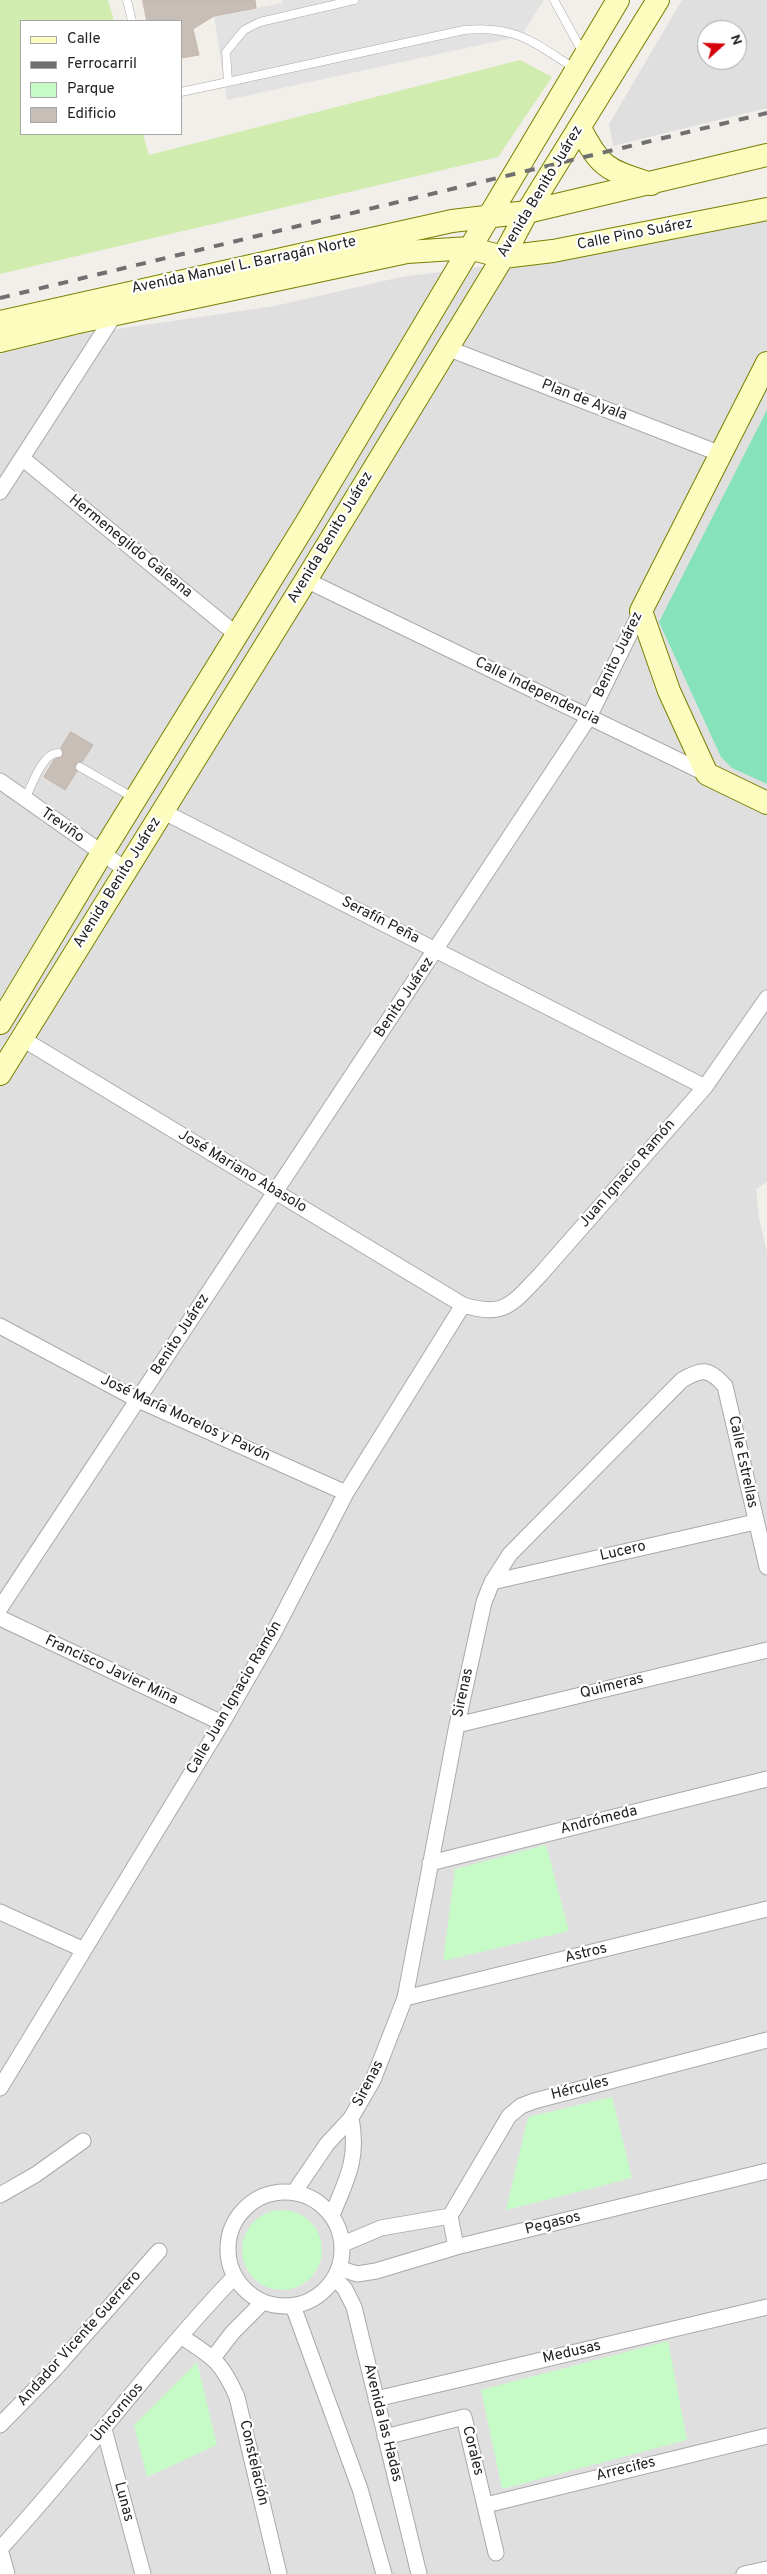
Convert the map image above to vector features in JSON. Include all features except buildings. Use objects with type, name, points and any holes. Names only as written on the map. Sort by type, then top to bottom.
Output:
[{"type":"main road","name":"Avenida Benito Juárez","points":[[0,1023],[102,853],[237,635],[618,0]]},
{"type":"main road","name":"Avenida Benito Juárez","points":[[0,1074],[306,580],[503,257],[527,212],[658,0]]},
{"type":"main road","points":[[580,128],[603,165],[615,172],[652,184]]},
{"type":"main road","points":[[527,212],[652,184],[767,155]]},
{"type":"main road","name":"Calle Pino Suárez","points":[[503,257],[581,246],[767,209]]},
{"type":"main road","name":"Avenida Manuel L. Barragán Norte","points":[[0,322],[452,221],[527,212]]},
{"type":"main road","name":"Avenida Manuel L. Barragán Norte","points":[[0,341],[115,314],[407,252],[469,248],[503,257]]},
{"type":"main road","name":"Benito Juárez","points":[[641,611],[767,363]]},
{"type":"main road","points":[[641,611],[669,691],[707,774]]},
{"type":"main road","name":"Calle Independencia","points":[[707,774],[767,803]]},
{"type":"street","points":[[0,492],[115,314]]},
{"type":"street","name":"Plan de Ayala","points":[[447,348],[721,454]]},
{"type":"street","name":"Hermenegildo Galeana","points":[[22,458],[237,635]]},
{"type":"street","name":"Calle Independencia","points":[[306,580],[707,774]]},
{"type":"street","name":"Benito Juárez","points":[[0,1608],[273,1192],[437,950],[589,717],[641,611]]},
{"type":"street","name":"Treviño","points":[[0,781],[125,870]]},
{"type":"street","name":"Serafín Peña","points":[[162,811],[705,1087]]},
{"type":"street","name":"Juan Ignacio Ramón","points":[[464,1305],[484,1311],[502,1309],[514,1302],[705,1087],[767,998]]},
{"type":"street","name":"José Mariano Abasolo","points":[[21,1038],[273,1192],[464,1305]]},
{"type":"street","name":"Calle Juan Ignacio Ramón","points":[[0,2088],[82,1949],[222,1723],[272,1636],[346,1493],[464,1305]]},
{"type":"street","name":"José María Morelos y Pavón","points":[[0,1326],[138,1400],[346,1493]]},
{"type":"street","name":"Sirenas","points":[[295,2191],[328,2144],[351,2118],[373,2080],[405,1998],[457,1725],[484,1602],[492,1582],[528,1534],[682,1380],[695,1373],[705,1371],[716,1376],[725,1386]]},
{"type":"street","name":"Calle Estrellas","points":[[725,1386],[755,1522],[767,1567]]},
{"type":"street","name":"Lucero","points":[[492,1582],[755,1522]]},
{"type":"street","name":"Francisco Javier Mina","points":[[0,1618],[222,1723]]},
{"type":"street","name":"Quimeras","points":[[457,1725],[767,1650]]},
{"type":"street","name":"Andrómeda","points":[[430,1863],[767,1779]]},
{"type":"street","name":"Astros","points":[[405,1998],[767,1909]]},
{"type":"street","points":[[0,1912],[82,1949]]},
{"type":"street","name":"Hércules","points":[[450,2216],[509,2116],[521,2106],[767,2040]]},
{"type":"street","name":"Sirenas","points":[[332,2215],[351,2170],[355,2136],[351,2118]]},
{"type":"street","points":[[0,2195],[36,2175],[83,2142]]},
{"type":"street","name":"Pegasos","points":[[337,2273],[366,2274],[456,2247],[767,2171]]},
{"type":"street","points":[[295,2191],[316,2199],[332,2215],[340,2229],[343,2244],[337,2273],[324,2291],[310,2301],[293,2306],[263,2302],[247,2291],[235,2276],[228,2252],[229,2243],[232,2226],[247,2205],[270,2192],[295,2191]]},
{"type":"street","points":[[343,2244],[381,2228],[450,2216],[456,2247]]},
{"type":"street","name":"Andador Vicente Guerrero","points":[[0,2426],[53,2371],[159,2251]]},
{"type":"street","name":"Avenida las Hadas","points":[[337,2273],[354,2307],[419,2574]]},
{"type":"street","name":"Unicornios","points":[[0,2549],[182,2337],[202,2310],[235,2276]]},
{"type":"street","points":[[213,2358],[233,2332],[263,2302]]},
{"type":"street","points":[[293,2306],[360,2489],[384,2574]]},
{"type":"street","name":"Medusas","points":[[376,2399],[767,2307]]},
{"type":"street","name":"Constelación","points":[[182,2337],[213,2358],[226,2372],[237,2397],[279,2574]]},
{"type":"street","name":"Corales","points":[[385,2437],[464,2417],[486,2505]]},
{"type":"street","name":"Lunas","points":[[104,2429],[143,2574]]},
{"type":"street","name":"Arrecifes","points":[[486,2505],[767,2436]]},
{"type":"street","points":[[486,2505],[496,2553]]},
{"type":"street","points":[[0,2549],[8,2574]]},
{"type":"street","points":[[744,2574],[767,2568]]},
{"type":"lane","points":[[127,0],[132,20]]},
{"type":"lane","points":[[228,82],[226,52],[244,30],[289,14],[354,0]]},
{"type":"lane","points":[[554,0],[580,63]]},
{"type":"lane","points":[[182,92],[464,30],[489,28],[508,30],[580,63]]},
{"type":"lane","points":[[25,800],[42,764],[50,755],[58,753]]},
{"type":"lane","points":[[80,767],[135,799]]},
{"type":"shaded area","points":[[282,0],[544,0],[521,36],[227,100],[214,16],[283,3]]},
{"type":"shaded area","points":[[682,0],[767,0],[767,108],[613,146],[609,124]]},
{"type":"shaded area","points":[[767,220],[767,1182],[756,1189],[759,1218],[767,1252],[767,2574],[0,2574],[0,354],[76,335],[275,306],[401,277],[621,249]]},
{"type":"green space","points":[[0,0],[108,0],[114,20],[20,20],[20,135],[143,135],[149,155],[520,60],[552,77],[498,157],[0,274]]},
{"type":"green space","points":[[767,410],[767,784],[732,768],[721,757],[659,622]]},
{"type":"green space","points":[[546,1845],[569,1931],[443,1961],[455,1869]]},
{"type":"green space","points":[[612,2097],[632,2178],[506,2210],[528,2117]]},
{"type":"green space","points":[[282,2210],[297,2213],[310,2222],[319,2235],[322,2250],[319,2265],[310,2278],[297,2287],[282,2290],[267,2287],[254,2278],[245,2265],[242,2250],[245,2235],[254,2222],[267,2213]]},
{"type":"green space","points":[[668,2341],[687,2440],[502,2489],[481,2390]]},
{"type":"green space","points":[[197,2362],[217,2445],[147,2477],[134,2425]]},
{"type":"railway","points":[[0,298],[767,113]]}]
